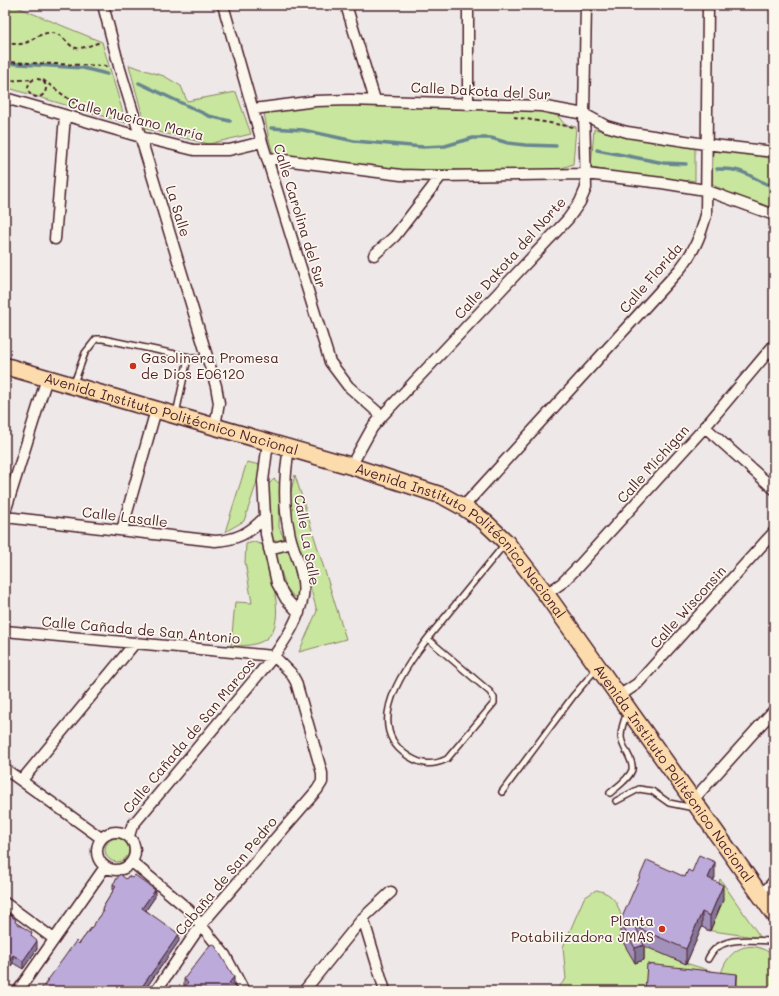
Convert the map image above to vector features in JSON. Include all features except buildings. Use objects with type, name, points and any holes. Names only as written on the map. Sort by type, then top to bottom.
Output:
[{"type":"main road","name":"Avenida Instituto Politécnico Nacional","points":[[5,366],[351,466],[443,496],[463,506],[485,522],[506,542],[546,594],[774,914]]},
{"type":"street","name":"La Salle","points":[[103,5],[119,66],[216,386],[219,402],[214,426]]},
{"type":"street","name":"Calle Carolina del Sur","points":[[223,5],[254,109],[262,142],[330,362],[348,386],[382,416]]},
{"type":"street","points":[[346,5],[375,100]]},
{"type":"street","points":[[468,5],[468,105]]},
{"type":"street","name":"Calle Dakota del Norte","points":[[351,466],[372,428],[382,416],[568,219],[580,202],[586,188],[584,114],[586,5]]},
{"type":"street","name":"Calle Florida","points":[[463,506],[694,251],[706,216],[705,190],[708,5]]},
{"type":"street","name":"Calle Muciano María","points":[[5,98],[141,137],[200,150],[229,150],[262,142]]},
{"type":"street","name":"Calle Dakota del Sur","points":[[254,109],[316,101],[375,100],[468,105],[541,106],[584,114],[606,126],[627,132],[706,144],[774,152]]},
{"type":"street","points":[[55,239],[64,116]]},
{"type":"street","points":[[268,158],[364,171],[441,176],[586,174],[655,182],[705,190],[774,215]]},
{"type":"street","points":[[374,255],[395,236],[441,176]]},
{"type":"street","name":"Calle Míchigan","points":[[546,594],[562,583],[575,570],[705,427],[774,345]]},
{"type":"street","points":[[5,512],[47,378]]},
{"type":"street","points":[[122,530],[156,410]]},
{"type":"street","points":[[705,427],[774,489]]},
{"type":"street","points":[[268,442],[263,481],[264,518],[269,549],[277,583],[286,599],[299,613]]},
{"type":"street","name":"Calle La Salle","points":[[274,656],[291,632],[299,613],[303,594],[302,575],[292,543],[286,515],[284,494],[285,472],[289,448]]},
{"type":"street","name":"Calle Lasalle","points":[[5,517],[215,541],[226,541],[241,536],[264,518]]},
{"type":"street","name":"Calle Wisconsin","points":[[619,696],[637,684],[774,532]]},
{"type":"street","points":[[269,549],[292,543]]},
{"type":"street","name":"Calle Cañada de San Antonio","points":[[5,631],[274,656]]},
{"type":"street","points":[[22,780],[135,643]]},
{"type":"street","name":"Cabaña de San Pedro","points":[[156,991],[201,925],[317,790],[322,782],[320,763],[296,682],[288,670],[274,656]]},
{"type":"street","name":"Calle Cañada de San Marcos","points":[[129,836],[132,826],[274,656]]},
{"type":"street","points":[[696,804],[774,710]]},
{"type":"street","points":[[5,769],[101,838]]},
{"type":"street","points":[[112,832],[124,833],[129,836],[135,846],[132,862],[128,866],[117,870],[106,867],[98,857],[96,850],[101,838],[112,832]]},
{"type":"street","points":[[132,862],[189,910],[225,955],[244,991]]},
{"type":"street","points":[[18,991],[106,867]]},
{"type":"street","points":[[761,896],[774,881]]},
{"type":"street","points":[[304,991],[363,918],[391,892]]},
{"type":"street","points":[[5,903],[54,940]]},
{"type":"street","points":[[363,918],[385,991]]},
{"type":"lane","points":[[73,386],[85,353],[96,339],[103,339],[209,362]]},
{"type":"lane","points":[[175,415],[188,358]]},
{"type":"lane","points":[[428,640],[490,692],[494,698],[494,703],[447,759],[437,764],[424,764],[404,753],[393,743],[389,734],[388,722],[394,693],[400,679],[428,640],[506,542]]},
{"type":"lane","points":[[502,792],[574,695],[598,667]]},
{"type":"lane","points":[[610,793],[624,781],[632,771],[632,764],[624,747],[621,736],[624,722],[629,710]]},
{"type":"lane","points":[[616,801],[639,790],[646,790],[652,791],[669,802],[681,807],[696,804]]},
{"type":"lane","points":[[708,960],[716,947],[724,943],[774,941]]},
{"type":"path","points":[[5,40],[12,44],[30,42],[38,35],[51,33],[63,36],[70,46],[79,49],[102,42]]},
{"type":"path","points":[[5,62],[109,65],[111,71]]},
{"type":"path","points":[[36,79],[31,81],[28,90],[32,96],[36,98],[42,96],[46,92],[46,85],[43,80]]},
{"type":"path","points":[[5,81],[43,80],[84,110]]},
{"type":"path","points":[[507,116],[584,128]]},
{"type":"green space","points":[[5,5],[12,5],[102,42],[126,123],[5,87]]},
{"type":"green space","points":[[129,65],[164,76],[181,86],[187,101],[236,92],[251,134],[209,144],[146,129]]},
{"type":"green space","points":[[364,103],[454,109],[537,110],[558,116],[565,125],[576,127],[573,164],[562,168],[559,171],[370,169],[282,158],[278,153],[273,153],[264,113],[278,108]]},
{"type":"green space","points":[[594,129],[653,142],[695,147],[695,181],[688,180],[680,183],[655,182],[591,168]]},
{"type":"green space","points":[[713,150],[774,156],[774,209],[740,200],[724,190],[712,185]]},
{"type":"green space","points":[[247,462],[260,465],[259,476],[244,521],[225,532]]},
{"type":"green space","points":[[295,475],[346,639],[299,652],[317,611],[287,506]]},
{"type":"green space","points":[[274,479],[280,484],[279,527],[292,558],[300,595],[294,597],[286,587],[265,513],[267,486]]},
{"type":"green space","points":[[254,542],[263,545],[275,594],[276,620],[273,631],[266,639],[249,645],[231,646],[235,602],[252,603],[245,562],[246,544]]},
{"type":"green space","points":[[117,838],[126,841],[129,850],[126,859],[117,862],[108,859],[105,850],[108,841]]},
{"type":"green space","points":[[720,879],[761,938],[706,930]]},
{"type":"green space","points":[[596,890],[604,892],[610,896],[618,906],[625,934],[679,961],[721,974],[724,965],[729,958],[742,948],[749,946],[765,950],[774,956],[773,991],[555,991],[566,979],[563,947],[584,898]]},
{"type":"waterway","points":[[5,63],[83,68],[107,74]]},
{"type":"waterway","points":[[139,83],[209,116],[230,121]]},
{"type":"waterway","points":[[271,128],[303,130],[354,141],[423,147],[445,146],[473,138],[491,138],[508,143],[525,145],[556,146]]},
{"type":"waterway","points":[[597,150],[664,163],[686,164]]},
{"type":"waterway","points":[[717,169],[742,172],[774,187]]},
{"type":"place","name":"Gasolinera Promesa de Dios E06120","points":[[133,366]]},
{"type":"place","name":"Planta Potabilizadora JMAS","points":[[662,929]]}]
